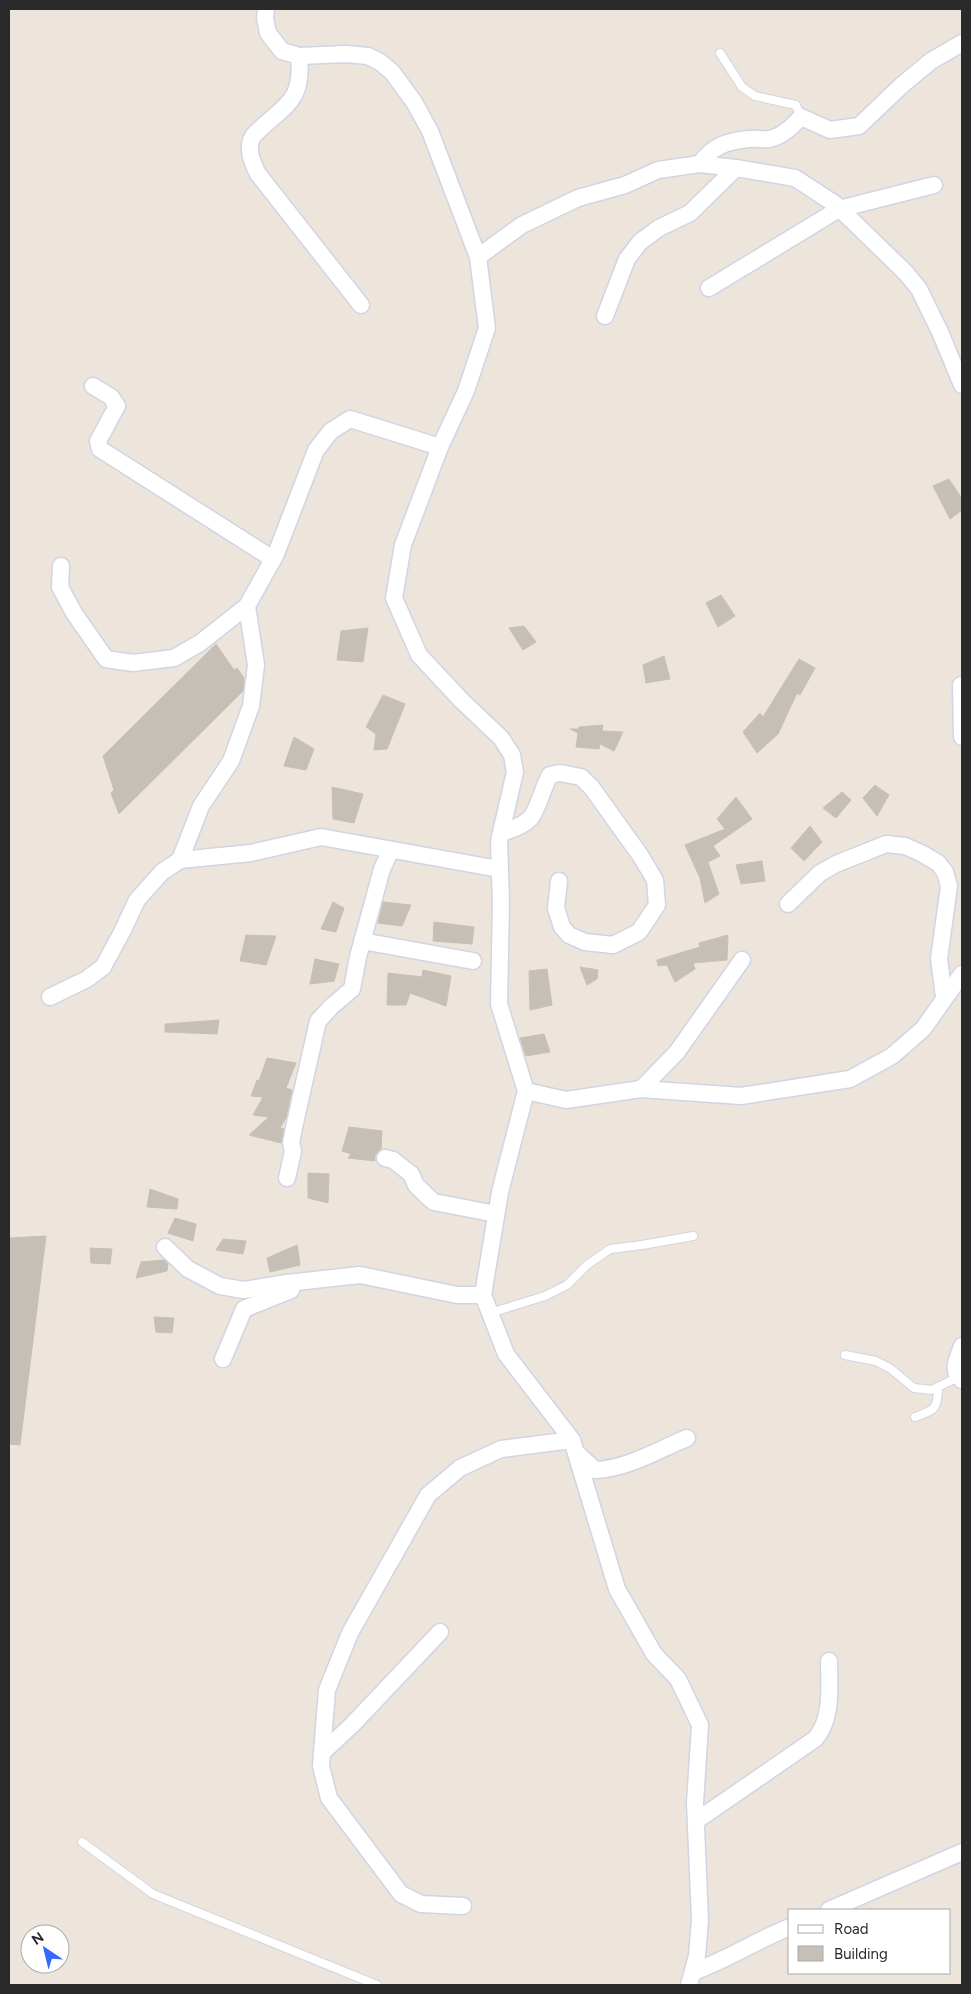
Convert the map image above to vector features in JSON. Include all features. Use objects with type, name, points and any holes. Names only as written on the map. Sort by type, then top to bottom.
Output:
[{"type":"street","points":[[266,9],[264,18],[268,33],[282,51],[299,56],[346,54],[368,56],[380,62],[392,72],[414,102],[430,131],[478,258],[487,328],[466,391],[440,448],[404,545],[394,598],[419,655],[461,700],[501,738],[512,755],[515,772],[499,841],[501,904],[499,1004],[526,1091],[496,1214],[483,1295],[506,1354],[574,1446],[595,1470],[608,1469],[638,1459],[687,1438]]},
{"type":"street","points":[[700,164],[708,152],[728,142],[750,138],[770,139],[790,128],[801,117],[830,130],[859,126],[902,85],[931,61],[962,43]]},
{"type":"street","points":[[299,56],[301,74],[293,100],[253,136],[250,142],[251,160],[258,174],[361,305]]},
{"type":"street","points":[[478,258],[522,225],[578,198],[625,185],[658,170],[700,164],[795,178],[839,209],[919,289],[940,332],[962,385]]},
{"type":"street","points":[[605,316],[627,260],[640,242],[659,228],[690,213],[736,168]]},
{"type":"street","points":[[709,288],[839,209],[934,185]]},
{"type":"street","points":[[93,386],[112,398],[117,406],[98,441],[100,449],[273,559]]},
{"type":"street","points":[[61,566],[60,587],[74,614],[106,658],[133,663],[174,658],[200,643],[246,606],[273,559],[316,450],[332,431],[350,419],[440,448]]},
{"type":"street","points":[[180,860],[202,806],[231,761],[251,706],[256,665],[246,606]]},
{"type":"street","points":[[961,685],[962,738]]},
{"type":"street","points":[[502,833],[518,827],[532,816],[550,775],[560,773],[581,778],[592,788],[640,854],[655,880],[657,905],[639,932],[614,945],[585,942],[569,935],[562,927],[556,908],[559,881]]},
{"type":"street","points":[[50,996],[87,979],[103,967],[137,900],[162,872],[180,860],[251,853],[322,837],[499,869]]},
{"type":"street","points":[[788,904],[820,873],[836,864],[886,844],[906,846],[938,863],[945,872],[949,886],[939,959],[944,997]]},
{"type":"street","points":[[287,1178],[293,1151],[291,1143],[318,1021],[352,989],[362,941],[382,869],[391,850]]},
{"type":"street","points":[[362,941],[473,961]]},
{"type":"street","points":[[641,1089],[677,1052],[742,960]]},
{"type":"street","points":[[526,1091],[566,1100],[641,1089],[741,1096],[850,1079],[892,1056],[922,1029],[962,974]]},
{"type":"street","points":[[385,1158],[393,1160],[411,1174],[416,1185],[434,1202],[496,1214]]},
{"type":"street","points":[[165,1247],[188,1269],[220,1286],[244,1290],[360,1275],[458,1296],[483,1295]]},
{"type":"street","points":[[223,1359],[244,1309],[319,1279]]},
{"type":"street","points":[[960,1379],[955,1367],[962,1346]]},
{"type":"street","points":[[463,1906],[421,1904],[401,1894],[329,1798],[321,1766],[326,1690],[350,1633],[428,1495],[460,1468],[501,1449],[574,1446]]},
{"type":"street","points":[[574,1446],[617,1589],[654,1654],[678,1679],[700,1725],[695,1803],[700,1920],[697,1956],[691,1979]]},
{"type":"street","points":[[323,1752],[352,1725],[440,1632]]},
{"type":"street","points":[[696,1821],[815,1739],[822,1731],[828,1697],[829,1661]]},
{"type":"street","points":[[830,1909],[962,1852]]},
{"type":"street","points":[[691,1979],[751,1944],[788,1927]]},
{"type":"lane","points":[[720,53],[742,87],[755,96],[796,105],[801,117]]},
{"type":"lane","points":[[490,1313],[545,1296],[567,1284],[587,1265],[610,1249],[693,1236]]},
{"type":"lane","points":[[845,1355],[876,1361],[891,1369],[914,1388],[932,1390],[960,1379]]},
{"type":"lane","points":[[915,1417],[932,1411],[938,1402],[938,1387]]},
{"type":"lane","points":[[82,1842],[153,1894],[377,1985]]},
{"type":"building","points":[[949,479],[962,499],[962,510],[950,519],[933,486]]},
{"type":"building","points":[[721,595],[735,616],[718,627],[706,603]]},
{"type":"building","points":[[524,626],[536,642],[523,650],[509,628]]},
{"type":"building","points":[[368,628],[363,662],[337,660],[341,631]]},
{"type":"building","points":[[216,644],[234,670],[237,668],[244,678],[243,691],[119,814],[111,793],[114,790],[103,756]]},
{"type":"building","points":[[664,656],[670,679],[646,683],[643,665]]},
{"type":"building","points":[[799,659],[815,668],[800,695],[797,693],[778,734],[757,753],[743,732],[760,713],[763,717]]},
{"type":"building","points":[[383,695],[405,704],[387,749],[374,750],[376,734],[366,727]]},
{"type":"building","points":[[603,725],[602,731],[623,732],[614,751],[600,744],[599,749],[576,747],[578,733],[570,729]]},
{"type":"building","points":[[294,737],[314,749],[306,770],[284,766]]},
{"type":"building","points":[[875,785],[889,795],[877,816],[863,798]]},
{"type":"building","points":[[332,787],[363,794],[354,823],[333,819]]},
{"type":"building","points":[[842,792],[851,800],[836,818],[823,808]]},
{"type":"building","points":[[736,797],[752,819],[713,846],[720,856],[708,862],[719,894],[705,903],[700,878],[685,845],[725,829],[717,819]]},
{"type":"building","points":[[810,826],[822,842],[804,861],[791,848]]},
{"type":"building","points":[[762,861],[765,881],[741,884],[736,865]]},
{"type":"building","points":[[333,902],[344,908],[336,932],[321,929]]},
{"type":"building","points":[[383,902],[411,905],[402,926],[378,923]]},
{"type":"building","points":[[434,922],[474,927],[472,944],[433,941]]},
{"type":"building","points":[[246,935],[276,936],[266,965],[240,961]]},
{"type":"building","points":[[728,935],[727,960],[693,963],[695,969],[675,982],[667,965],[658,966],[657,960],[700,947],[699,943]]},
{"type":"building","points":[[315,959],[339,964],[334,981],[310,984]]},
{"type":"building","points":[[580,967],[598,970],[597,979],[587,985]]},
{"type":"building","points":[[547,969],[552,1005],[530,1010],[529,971]]},
{"type":"building","points":[[423,970],[451,976],[446,1006],[410,993],[406,1005],[387,1005],[388,973],[422,977]]},
{"type":"building","points":[[219,1020],[217,1034],[165,1032],[165,1024]]},
{"type":"building","points":[[544,1034],[550,1052],[526,1056],[520,1038]]},
{"type":"building","points":[[267,1058],[296,1063],[286,1088],[292,1090],[286,1118],[280,1128],[284,1129],[281,1143],[249,1135],[269,1117],[253,1115],[263,1097],[251,1096],[257,1080],[259,1081]]},
{"type":"building","points":[[349,1127],[382,1131],[381,1149],[375,1155],[375,1161],[348,1158],[351,1154],[342,1151]]},
{"type":"building","points":[[308,1173],[329,1174],[328,1203],[308,1198]]},
{"type":"building","points":[[150,1189],[178,1199],[177,1209],[147,1207]]},
{"type":"building","points":[[175,1218],[196,1224],[193,1241],[168,1233]]},
{"type":"building","points":[[46,1236],[20,1445],[9,1444],[9,1238]]},
{"type":"building","points":[[223,1239],[246,1241],[243,1254],[216,1250]]},
{"type":"building","points":[[297,1245],[300,1265],[270,1272],[267,1258]]},
{"type":"building","points":[[90,1248],[112,1249],[110,1264],[91,1263]]},
{"type":"building","points":[[164,1260],[168,1264],[167,1271],[136,1278],[141,1262]]},
{"type":"building","points":[[154,1317],[174,1318],[172,1333],[156,1332]]}]
